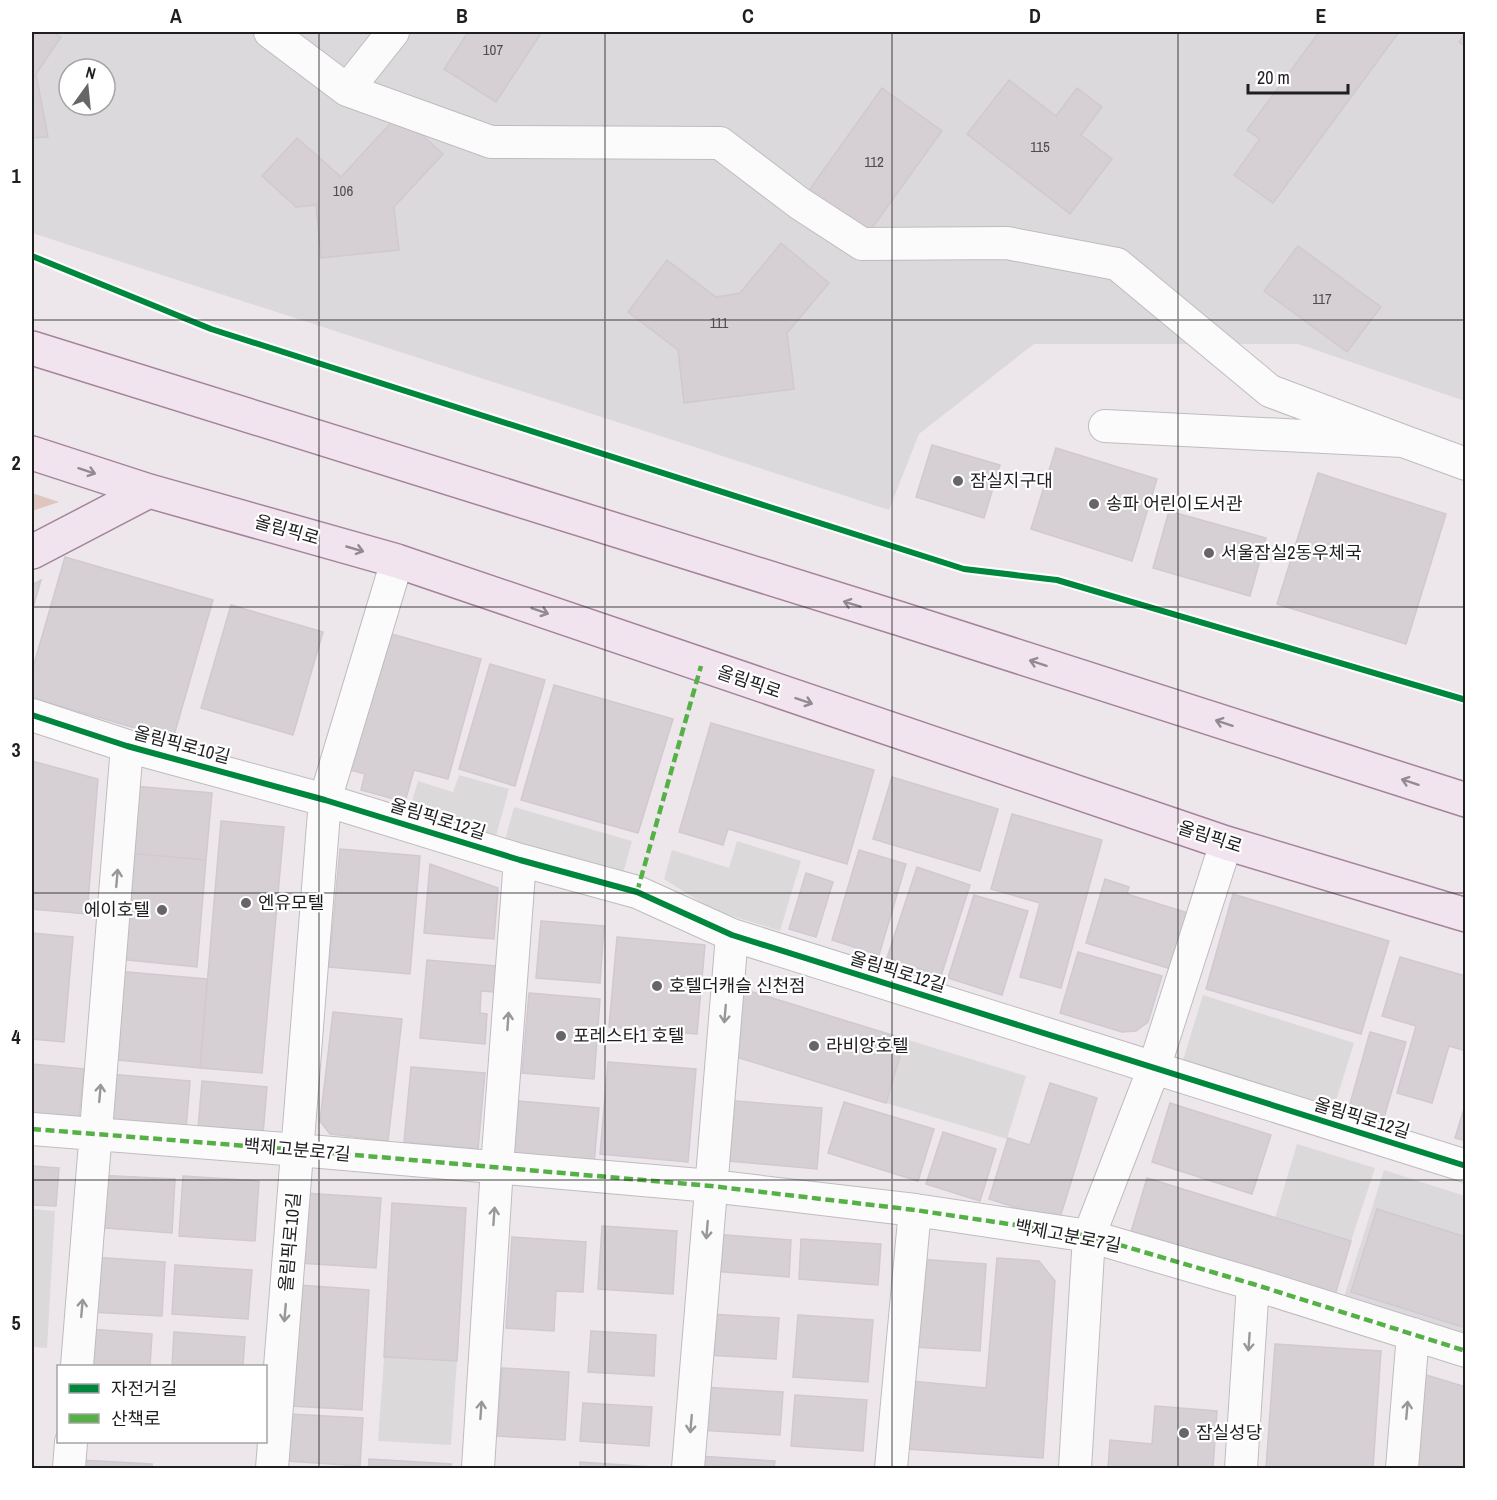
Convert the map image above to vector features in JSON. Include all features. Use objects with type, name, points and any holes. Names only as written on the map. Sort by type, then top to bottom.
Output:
[{"type":"main road","points":[[32,348],[901,619],[1466,800]]},
{"type":"main road","name":"올림픽로","points":[[32,453],[149,491],[397,561],[1226,843],[1466,915]]},
{"type":"main road","points":[[32,552],[149,491]]},
{"type":"street","points":[[270,32],[347,90],[491,142],[720,143],[799,203],[862,244],[1007,243],[1117,264],[1270,391],[1466,464]]},
{"type":"street","points":[[347,90],[393,32]]},
{"type":"street","points":[[1105,426],[1403,441]]},
{"type":"street","name":"올림픽로10길","points":[[272,1468],[325,800],[397,561]]},
{"type":"street","name":"올림픽로10길","points":[[32,715],[127,746],[325,800]]},
{"type":"street","points":[[77,1365],[127,746]]},
{"type":"street","name":"올림픽로12길","points":[[325,800],[520,860],[638,892],[732,935],[1466,1166]]},
{"type":"street","points":[[1075,1468],[1089,1236],[1154,1068],[1226,843]]},
{"type":"street","points":[[478,1468],[520,860]]},
{"type":"street","points":[[688,1468],[732,935]]},
{"type":"street","name":"백제고분로7길","points":[[32,1129],[711,1185],[915,1210],[1089,1236],[1253,1284],[1466,1351]]},
{"type":"street","points":[[891,1468],[915,1210]]},
{"type":"street","points":[[1241,1468],[1253,1284]]},
{"type":"street","points":[[1402,1468],[1413,1334]]},
{"type":"street","points":[[69,1468],[71,1443]]},
{"type":"shaded area","points":[[32,32],[1465,32],[1465,401],[1298,344],[1034,344],[919,434],[889,510],[32,233]]},
{"type":"shaded area","points":[[32,493],[59,502],[32,511]]},
{"type":"shaded area","points":[[459,775],[509,789],[496,836],[409,811],[418,781],[453,792]]},
{"type":"shaded area","points":[[514,807],[632,841],[623,874],[505,840]]},
{"type":"shaded area","points":[[737,841],[801,861],[780,931],[713,910],[664,879],[672,850],[729,868]]},
{"type":"shaded area","points":[[1203,995],[1354,1043],[1334,1107],[1183,1060]]},
{"type":"shaded area","points":[[905,1039],[1026,1076],[1007,1139],[886,1103]]},
{"type":"shaded area","points":[[1297,1144],[1375,1168],[1351,1241],[1275,1218]]},
{"type":"shaded area","points":[[1384,1170],[1465,1196],[1465,1339],[1343,1300]]},
{"type":"shaded area","points":[[32,1209],[55,1211],[47,1348],[32,1347]]},
{"type":"shaded area","points":[[384,1357],[457,1361],[451,1445],[378,1441]]},
{"type":"building","points":[[32,32],[53,32],[61,37],[36,74],[48,137],[32,138]]},
{"type":"building","points":[[468,32],[542,32],[496,102],[444,69]]},
{"type":"building","points":[[1319,32],[1399,32],[1273,203],[1234,175],[1260,139],[1247,130]]},
{"type":"building","points":[[1466,32],[1466,47],[1459,42]]},
{"type":"building","points":[[1009,80],[1056,116],[1077,88],[1102,107],[1081,135],[1112,159],[1070,214],[967,134]]},
{"type":"building","points":[[882,88],[942,131],[867,235],[807,193]]},
{"type":"building","points":[[399,114],[443,154],[394,207],[399,250],[321,258],[316,205],[296,207],[262,176],[297,138],[341,177]]},
{"type":"building","points":[[781,243],[829,283],[787,333],[794,389],[684,403],[678,350],[628,312],[667,260],[716,297],[740,293]]},
{"type":"building","points":[[1298,246],[1381,307],[1347,352],[1264,291]]},
{"type":"building","name":"잠실지구대","points":[[932,445],[1000,465],[984,518],[916,497]]},
{"type":"building","name":"송파 어린이도서관","points":[[1056,448],[1157,479],[1132,561],[1031,529]]},
{"type":"building","points":[[1318,473],[1446,514],[1406,644],[1277,604]]},
{"type":"building","name":"서울잠실2동우체국","points":[[1169,511],[1266,538],[1250,596],[1153,568]]},
{"type":"building","points":[[65,557],[213,600],[173,739],[32,698],[32,671]]},
{"type":"building","points":[[41,580],[32,611],[32,585]]},
{"type":"building","points":[[231,605],[323,632],[293,735],[201,708]]},
{"type":"building","points":[[388,633],[481,659],[448,779],[414,770],[405,802],[361,790],[365,774],[350,770]]},
{"type":"building","points":[[490,664],[545,680],[515,786],[459,769]]},
{"type":"building","points":[[554,685],[673,719],[638,833],[521,800]]},
{"type":"building","points":[[711,723],[874,770],[847,864],[728,829],[723,845],[679,832]]},
{"type":"building","points":[[32,761],[98,779],[87,914],[32,909]]},
{"type":"building","points":[[892,777],[998,809],[980,871],[873,839]]},
{"type":"building","points":[[134,786],[212,793],[206,860],[128,853]]},
{"type":"building","points":[[1012,814],[1102,840],[1061,988],[1020,977],[1040,903],[991,889]]},
{"type":"building","name":"엔유모텔","points":[[221,821],[284,827],[262,1073],[200,1068]]},
{"type":"building","points":[[340,849],[420,856],[410,974],[329,967]]},
{"type":"building","points":[[859,850],[906,864],[879,955],[832,940]]},
{"type":"building","name":"에이호텔","points":[[128,853],[206,860],[197,967],[118,959]]},
{"type":"building","points":[[430,864],[498,888],[494,939],[424,933]]},
{"type":"building","points":[[917,867],[970,885],[941,976],[887,958]]},
{"type":"building","points":[[806,873],[833,882],[816,937],[789,929]]},
{"type":"building","points":[[1105,879],[1129,887],[1127,894],[1188,913],[1171,969],[1086,943]]},
{"type":"building","points":[[1233,894],[1389,941],[1361,1034],[1206,989]]},
{"type":"building","points":[[974,895],[1028,911],[1002,995],[948,978]]},
{"type":"building","points":[[541,921],[604,926],[600,983],[536,978]]},
{"type":"building","points":[[32,933],[73,937],[64,1042],[32,1039]]},
{"type":"building","name":"호텔더캐슬 신천점","points":[[617,937],[705,945],[697,1034],[609,1027]]},
{"type":"building","points":[[1078,952],[1162,976],[1148,1022],[1136,1031],[1122,1032],[1060,1013]]},
{"type":"building","points":[[1400,957],[1466,976],[1466,1051],[1449,1046],[1432,1103],[1397,1093],[1416,1026],[1382,1016]]},
{"type":"building","points":[[427,960],[496,966],[494,992],[481,991],[480,1013],[487,1014],[485,1044],[420,1038]]},
{"type":"building","points":[[116,971],[207,979],[200,1068],[108,1059]]},
{"type":"building","name":"라비앙호텔","points":[[743,989],[905,1039],[886,1103],[723,1053]]},
{"type":"building","name":"포레스타1 호텔","points":[[529,993],[600,999],[594,1079],[522,1073]]},
{"type":"building","points":[[333,1012],[402,1019],[388,1141],[330,1134],[320,1121]]},
{"type":"building","points":[[1370,1032],[1406,1042],[1383,1121],[1348,1111]]},
{"type":"building","points":[[608,1062],[696,1069],[688,1162],[600,1154]]},
{"type":"building","points":[[32,1064],[84,1069],[79,1118],[32,1113]]},
{"type":"building","points":[[411,1067],[485,1073],[478,1149],[404,1142]]},
{"type":"building","points":[[109,1074],[190,1081],[186,1128],[105,1122]]},
{"type":"building","points":[[202,1081],[267,1087],[263,1134],[198,1128]]},
{"type":"building","points":[[1050,1083],[1097,1098],[1059,1221],[989,1199],[1008,1138],[1030,1145]]},
{"type":"building","points":[[723,1100],[822,1108],[817,1169],[718,1160]]},
{"type":"building","points":[[518,1101],[599,1108],[594,1164],[513,1157]]},
{"type":"building","points":[[844,1102],[934,1129],[918,1181],[828,1153]]},
{"type":"building","points":[[1466,1102],[1466,1141],[1455,1138]]},
{"type":"building","points":[[1170,1103],[1271,1135],[1252,1194],[1152,1162]]},
{"type":"building","points":[[943,1132],[996,1149],[980,1201],[926,1184]]},
{"type":"building","points":[[32,1166],[59,1168],[56,1206],[32,1205]]},
{"type":"building","points":[[96,1175],[175,1179],[172,1233],[92,1227]]},
{"type":"building","points":[[183,1176],[259,1181],[255,1241],[179,1236]]},
{"type":"building","points":[[1147,1178],[1351,1241],[1335,1295],[1131,1232]]},
{"type":"building","points":[[303,1193],[381,1198],[376,1268],[299,1263]]},
{"type":"building","points":[[392,1203],[466,1208],[457,1361],[384,1357]]},
{"type":"building","points":[[1377,1209],[1466,1237],[1466,1328],[1351,1292]]},
{"type":"building","points":[[602,1226],[677,1231],[673,1294],[598,1289]]},
{"type":"building","points":[[713,1234],[791,1240],[789,1277],[711,1271]]},
{"type":"building","points":[[512,1237],[586,1242],[583,1292],[556,1291],[554,1331],[506,1328]]},
{"type":"building","points":[[801,1239],[881,1244],[878,1285],[799,1279]]},
{"type":"building","points":[[93,1257],[165,1262],[162,1316],[90,1312]]},
{"type":"building","points":[[997,1258],[1039,1261],[1055,1281],[1043,1458],[906,1449],[911,1381],[986,1388]]},
{"type":"building","points":[[918,1259],[986,1264],[980,1351],[913,1347]]},
{"type":"building","points":[[175,1265],[252,1270],[248,1319],[172,1314]]},
{"type":"building","points":[[298,1285],[369,1290],[362,1410],[290,1406]]},
{"type":"building","points":[[709,1314],[779,1318],[776,1359],[706,1355]]},
{"type":"building","points":[[798,1315],[873,1320],[868,1382],[793,1377]]},
{"type":"building","points":[[90,1329],[152,1334],[150,1365],[88,1365]]},
{"type":"building","points":[[591,1331],[656,1335],[654,1376],[588,1372]]},
{"type":"building","points":[[174,1332],[245,1337],[243,1365],[172,1365]]},
{"type":"building","points":[[1275,1344],[1381,1351],[1373,1468],[1266,1468]]},
{"type":"building","points":[[502,1368],[569,1372],[565,1440],[497,1436]]},
{"type":"building","points":[[1423,1374],[1466,1387],[1466,1468],[1417,1468]]},
{"type":"building","points":[[702,1387],[783,1392],[780,1435],[699,1430]]},
{"type":"building","points":[[795,1395],[867,1400],[863,1451],[791,1446]]},
{"type":"building","points":[[583,1403],[652,1407],[649,1446],[580,1441]]},
{"type":"building","name":"잠실성당","points":[[1155,1406],[1217,1411],[1213,1468],[1108,1468],[1110,1440],[1152,1444]]},
{"type":"building","points":[[289,1414],[363,1418],[360,1466],[286,1461]]},
{"type":"building","points":[[698,1456],[775,1461],[774,1468],[698,1468]]},
{"type":"building","points":[[369,1459],[451,1464],[451,1468],[369,1468]]},
{"type":"building","points":[[80,1460],[152,1464],[152,1468],[80,1468]]},
{"type":"building","points":[[580,1462],[653,1467],[653,1468],[580,1468]]},
{"type":"marked path","points":[[637,892],[701,666]]},
{"type":"marked path","points":[[32,1129],[711,1186],[915,1210],[1089,1236],[1253,1284],[1466,1351]]},
{"type":"cycle path","points":[[32,256],[211,329],[964,569],[1057,580],[1466,700]]},
{"type":"cycle path","points":[[32,715],[127,746],[325,800],[520,860],[637,892],[732,935],[1466,1166]]},
{"type":"place","name":"잠실지구대","points":[[958,481]]},
{"type":"place","name":"송파 어린이도서관","points":[[1094,504]]},
{"type":"place","name":"서울잠실2동우체국","points":[[1209,553]]},
{"type":"place","name":"엔유모텔","points":[[246,903]]},
{"type":"place","name":"에이호텔","points":[[162,910]]},
{"type":"place","name":"호텔더캐슬 신천점","points":[[657,986]]},
{"type":"place","name":"포레스타1 호텔","points":[[561,1036]]},
{"type":"place","name":"라비앙호텔","points":[[814,1046]]},
{"type":"place","name":"잠실성당","points":[[1184,1433]]}]
